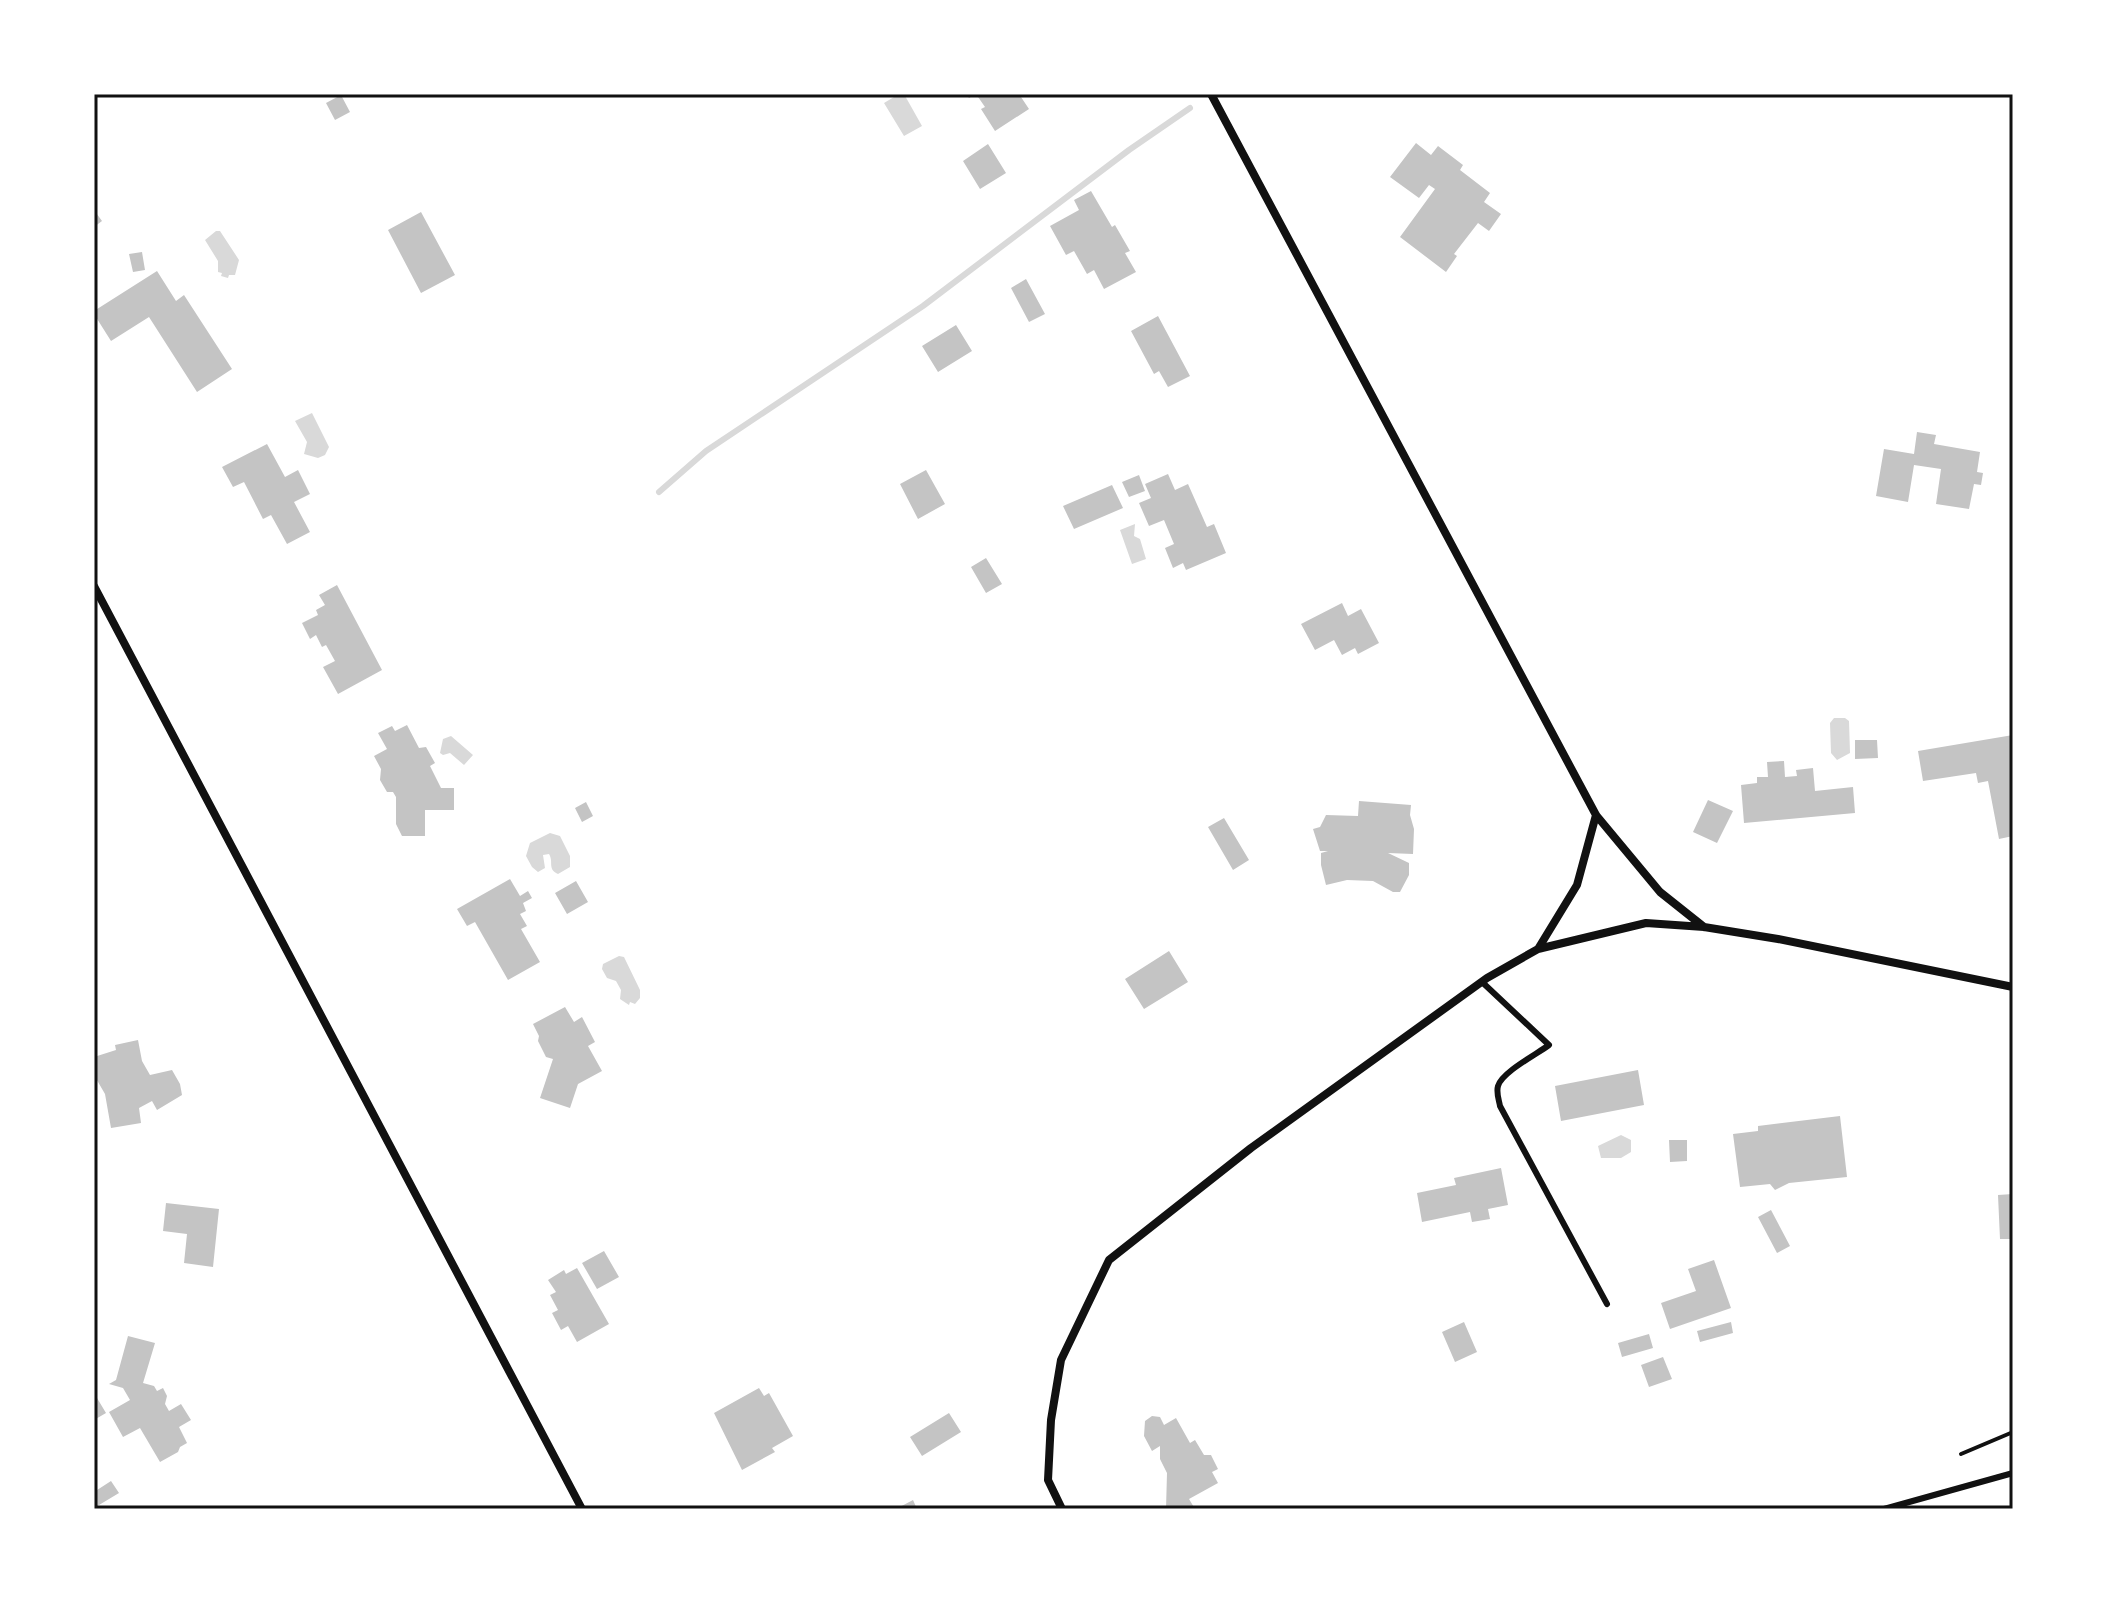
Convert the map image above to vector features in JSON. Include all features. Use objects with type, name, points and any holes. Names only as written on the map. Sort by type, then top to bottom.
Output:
[{"type":"street","points":[[1211,94],[1596,815],[1660,892],[1704,927]]},
{"type":"street","points":[[94,586],[582,1509]]},
{"type":"street","points":[[1538,949],[1577,885],[1596,815]]},
{"type":"street","points":[[1062,1509],[1048,1480],[1051,1420],[1061,1360],[1109,1260],[1251,1148],[1482,982],[1538,949],[1646,923],[1704,927],[2013,987]]},
{"type":"lane","points":[[1482,982],[1549,1045],[1499,1083],[1500,1106],[1607,1304]]},
{"type":"lane","points":[[1884,1509],[2013,1473]]},
{"type":"path","points":[[1961,1454],[2013,1432]]},
{"type":"shaded area","points":[[904,94],[922,126],[904,136],[884,103]]},
{"type":"shaded area","points":[[220,231],[239,260],[235,275],[228,278],[218,272],[218,261],[205,240]]},
{"type":"shaded area","points":[[312,413],[329,447],[325,455],[318,458],[304,454],[307,442],[295,421]]},
{"type":"shaded area","points":[[1135,524],[1134,536],[1140,539],[1146,559],[1132,564],[1120,530]]},
{"type":"shaded area","points":[[1834,718],[1849,721],[1850,753],[1837,760],[1831,753],[1830,723]]},
{"type":"shaded area","points":[[451,736],[473,755],[464,765],[450,753],[440,753],[443,739]]},
{"type":"shaded area","points":[[550,833],[560,836],[570,856],[570,867],[558,874],[552,868],[549,854],[543,855],[545,868],[538,872],[526,856],[530,843]]},
{"type":"shaded area","points":[[619,956],[624,957],[640,990],[640,998],[635,1004],[630,1002],[629,1005],[620,999],[621,990],[616,981],[607,978],[602,969],[603,964]]},
{"type":"shaded area","points":[[1621,1135],[1631,1140],[1631,1152],[1621,1158],[1601,1158],[1598,1146]]},
{"type":"building","points":[[976,94],[1019,94],[1029,109],[995,131],[981,109],[985,107]]},
{"type":"building","points":[[341,95],[350,112],[335,120],[326,103]]},
{"type":"building","points":[[1416,143],[1431,155],[1438,146],[1463,165],[1460,170],[1490,193],[1484,202],[1501,214],[1489,231],[1478,223],[1454,254],[1457,256],[1446,272],[1400,237],[1435,189],[1429,185],[1419,198],[1390,177]]},
{"type":"building","points":[[988,144],[1006,173],[980,189],[963,161]]},
{"type":"building","points":[[1091,191],[1130,251],[1125,253],[1136,272],[1104,289],[1094,270],[1087,274],[1074,251],[1066,255],[1050,226],[1079,210],[1074,200]]},
{"type":"building","points":[[94,210],[102,221],[94,227]]},
{"type":"building","points":[[421,212],[455,275],[421,293],[388,230]]},
{"type":"building","points":[[142,252],[145,270],[133,272],[129,254]]},
{"type":"building","points":[[157,271],[176,301],[184,295],[232,369],[197,392],[149,317],[111,341],[94,314],[94,311]]},
{"type":"building","points":[[1026,279],[1045,314],[1029,322],[1011,288]]},
{"type":"building","points":[[1158,316],[1190,376],[1168,387],[1159,371],[1154,374],[1131,331]]},
{"type":"building","points":[[956,325],[972,351],[938,372],[922,346]]},
{"type":"building","points":[[1917,432],[1936,435],[1934,444],[1980,452],[1977,472],[1983,473],[1981,485],[1974,484],[1969,509],[1936,504],[1941,469],[1914,465],[1908,502],[1876,496],[1884,449],[1914,454]]},
{"type":"building","points":[[267,444],[285,477],[298,470],[310,494],[294,502],[310,532],[287,544],[271,515],[263,519],[244,482],[233,487],[222,467]]},
{"type":"building","points":[[926,470],[945,504],[918,519],[900,484]]},
{"type":"building","points":[[1168,474],[1175,490],[1188,484],[1207,527],[1214,524],[1226,553],[1186,570],[1183,563],[1173,568],[1165,548],[1174,544],[1164,520],[1149,526],[1139,503],[1151,498],[1145,484]]},
{"type":"building","points":[[1139,475],[1145,491],[1129,497],[1122,482]]},
{"type":"building","points":[[1112,485],[1123,508],[1074,529],[1063,506]]},
{"type":"building","points":[[986,558],[1002,584],[986,593],[971,567]]},
{"type":"building","points":[[337,585],[382,670],[338,694],[323,667],[335,661],[316,635],[310,639],[302,623],[318,615],[316,610],[325,605],[319,595]]},
{"type":"building","points":[[1342,603],[1348,616],[1361,609],[1379,643],[1358,654],[1355,648],[1342,655],[1334,640],[1315,650],[1301,624]]},
{"type":"building","points":[[407,725],[419,748],[426,747],[435,763],[430,766],[441,788],[454,788],[454,810],[425,810],[425,836],[402,836],[396,824],[396,797],[393,792],[387,792],[380,780],[381,769],[374,756],[387,749],[378,733],[392,726],[395,731]]},
{"type":"building","points":[[2013,735],[2013,836],[1999,839],[1988,781],[1978,783],[1976,773],[1923,781],[1918,751]]},
{"type":"building","points":[[1855,740],[1877,740],[1878,758],[1855,759]]},
{"type":"building","points":[[1784,761],[1785,777],[1797,776],[1796,770],[1813,768],[1815,791],[1853,787],[1855,813],[1744,823],[1741,785],[1757,783],[1757,777],[1768,777],[1767,762]]},
{"type":"building","points":[[1708,800],[1733,811],[1717,843],[1693,832]]},
{"type":"building","points":[[1359,801],[1411,805],[1413,854],[1388,853],[1409,863],[1409,875],[1400,892],[1393,892],[1373,881],[1347,880],[1326,885],[1321,853],[1328,851],[1320,851],[1313,829],[1320,827],[1326,815],[1358,816]]},
{"type":"building","points":[[586,802],[593,816],[582,822],[575,808]]},
{"type":"building","points":[[1224,818],[1249,860],[1233,870],[1208,827]]},
{"type":"building","points":[[510,879],[520,896],[528,891],[532,898],[523,903],[526,911],[520,914],[527,926],[521,929],[540,962],[508,980],[475,922],[467,926],[457,909]]},
{"type":"building","points":[[576,881],[588,902],[567,914],[555,893]]},
{"type":"building","points":[[1169,951],[1188,982],[1144,1009],[1125,979]]},
{"type":"building","points":[[565,1007],[574,1022],[582,1017],[595,1042],[588,1046],[602,1071],[578,1084],[570,1108],[540,1098],[553,1059],[546,1057],[533,1024]]},
{"type":"building","points":[[138,1040],[142,1061],[150,1075],[172,1070],[182,1095],[157,1110],[152,1101],[139,1108],[141,1123],[111,1128],[105,1094],[94,1075],[94,1057],[116,1050],[115,1045]]},
{"type":"building","points":[[1638,1070],[1644,1105],[1561,1121],[1555,1086]]},
{"type":"building","points":[[1840,1116],[1847,1177],[1789,1183],[1775,1190],[1770,1184],[1740,1187],[1733,1134],[1758,1131],[1758,1126]]},
{"type":"building","points":[[1669,1140],[1687,1140],[1687,1161],[1670,1162]]},
{"type":"building","points":[[1501,1168],[1508,1205],[1488,1209],[1490,1219],[1472,1222],[1470,1212],[1422,1222],[1417,1193],[1456,1185],[1454,1178]]},
{"type":"building","points":[[2013,1194],[2013,1239],[2000,1239],[1998,1195]]},
{"type":"building","points":[[166,1203],[219,1209],[213,1267],[184,1263],[187,1234],[163,1231]]},
{"type":"building","points":[[1771,1210],[1790,1246],[1777,1253],[1758,1217]]},
{"type":"building","points":[[604,1251],[619,1277],[597,1289],[582,1263]]},
{"type":"building","points":[[1714,1260],[1731,1308],[1670,1329],[1661,1303],[1696,1291],[1688,1269]]},
{"type":"building","points":[[577,1268],[609,1324],[577,1342],[568,1326],[561,1330],[552,1313],[558,1310],[550,1295],[556,1292],[548,1280],[564,1270],[566,1274]]},
{"type":"building","points":[[1464,1322],[1477,1352],[1455,1362],[1442,1332]]},
{"type":"building","points":[[1731,1322],[1733,1333],[1700,1342],[1697,1331]]},
{"type":"building","points":[[1649,1334],[1653,1348],[1622,1357],[1618,1343]]},
{"type":"building","points":[[128,1336],[155,1343],[143,1383],[154,1386],[157,1391],[163,1388],[169,1411],[181,1404],[191,1420],[179,1427],[187,1443],[160,1462],[140,1428],[123,1437],[109,1412],[130,1400],[123,1388],[109,1384],[116,1380]]},
{"type":"building","points":[[1663,1357],[1672,1379],[1649,1387],[1641,1365]]},
{"type":"building","points":[[759,1388],[764,1396],[769,1393],[793,1436],[772,1448],[775,1452],[742,1470],[714,1413]]},
{"type":"building","points":[[97,1398],[106,1413],[94,1420],[94,1399]]},
{"type":"building","points":[[949,1413],[961,1432],[922,1456],[910,1437]]},
{"type":"building","points":[[1152,1416],[1160,1417],[1164,1425],[1176,1418],[1190,1443],[1195,1440],[1204,1455],[1211,1455],[1218,1469],[1212,1472],[1218,1483],[1189,1499],[1195,1509],[1166,1509],[1167,1473],[1160,1459],[1160,1446],[1152,1451],[1144,1436],[1145,1421]]},
{"type":"building","points":[[111,1481],[119,1493],[94,1508],[94,1492]]},
{"type":"building","points":[[913,1500],[917,1509],[896,1509]]},
{"type":"waterway","points":[[659,492],[706,451],[923,306],[1129,150],[1190,108]]}]
